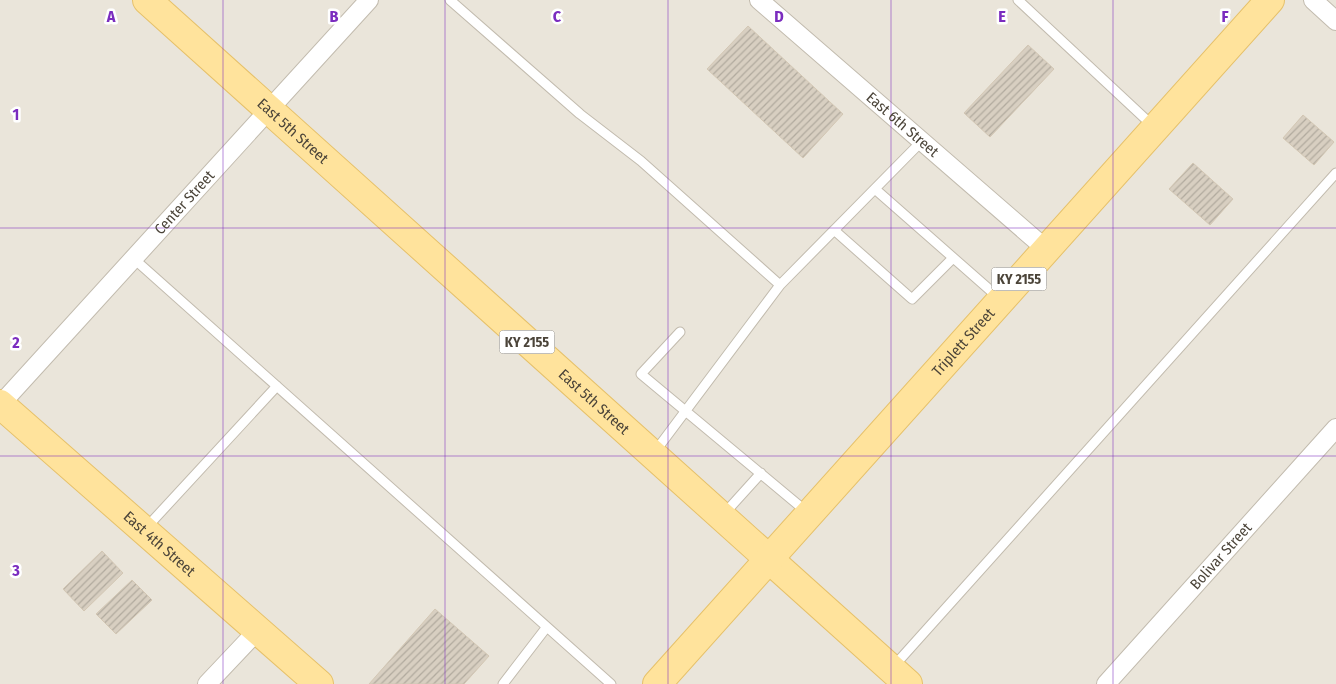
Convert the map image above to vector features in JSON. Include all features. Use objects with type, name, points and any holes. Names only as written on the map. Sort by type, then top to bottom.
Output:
[{"type":"main road","name":"East 5th Street","points":[[147,0],[899,676]]},
{"type":"main road","name":"Triplett Street","points":[[657,684],[808,513],[1270,0]]},
{"type":"main road","name":"East 4th Street","points":[[0,404],[319,684]]},
{"type":"street","name":"Center Street","points":[[0,404],[369,0]]},
{"type":"street","name":"East 6th Street","points":[[759,0],[1046,249]]},
{"type":"street","points":[[1313,0],[1336,21]]},
{"type":"street","name":"Bolivar Street","points":[[1106,684],[1336,428]]},
{"type":"street","points":[[208,684],[258,630]]},
{"type":"lane","points":[[450,0],[580,114],[641,161],[780,285]]},
{"type":"lane","points":[[1018,0],[1155,128]]},
{"type":"lane","points":[[652,455],[780,285],[922,141]]},
{"type":"lane","points":[[899,676],[1336,174]]},
{"type":"lane","points":[[875,189],[1001,300]]},
{"type":"lane","points":[[834,230],[912,299],[953,258]]},
{"type":"lane","points":[[133,258],[611,684]]},
{"type":"lane","points":[[680,332],[641,374],[808,513]]},
{"type":"lane","points":[[144,530],[277,386]]},
{"type":"lane","points":[[722,517],[761,474]]},
{"type":"lane","points":[[503,684],[546,628]]},
{"type":"shaded area","points":[[0,0],[1336,0],[1336,684],[0,684]]},
{"type":"building","points":[[748,26],[843,114],[803,158],[707,69]]},
{"type":"building","points":[[1028,45],[1054,69],[990,137],[964,113]]},
{"type":"building","points":[[1303,115],[1334,142],[1314,165],[1283,138]]},
{"type":"building","points":[[1193,163],[1233,199],[1210,225],[1169,189]]},
{"type":"building","points":[[102,551],[123,573],[84,611],[63,589]]},
{"type":"building","points":[[132,580],[152,600],[116,634],[96,614]]},
{"type":"building","points":[[435,609],[489,656],[464,684],[369,684]]}]
